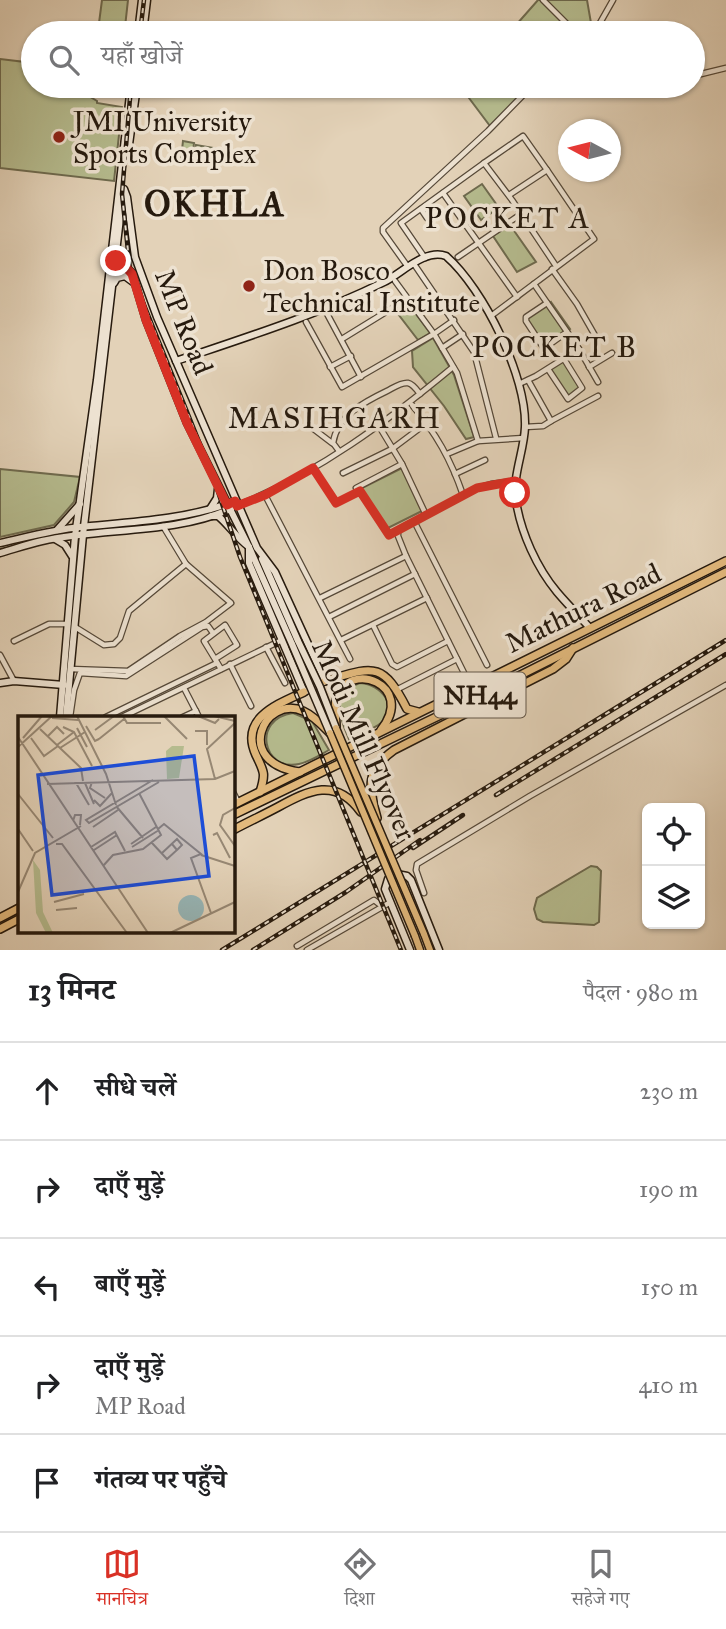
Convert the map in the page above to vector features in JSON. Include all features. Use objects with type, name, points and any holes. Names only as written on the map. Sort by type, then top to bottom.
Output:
[{"type":"highway","name":"Mathura Road","points":[[235,804],[726,561]]},
{"type":"highway","name":"Mathura Road","points":[[234,815],[457,707],[726,572]]},
{"type":"highway","points":[[378,822],[370,783],[374,771],[384,757],[553,668],[566,659],[575,646]]},
{"type":"highway","points":[[325,681],[372,670],[388,677],[407,709],[414,712],[423,711]]},
{"type":"highway","points":[[301,772],[270,762],[262,751],[260,737],[268,719],[280,711],[300,710],[333,730],[338,694],[345,686],[359,679],[374,680],[386,690],[392,704],[390,716],[379,733]]},
{"type":"highway","points":[[260,792],[264,772],[253,745],[257,723],[268,709],[304,692]]},
{"type":"highway","points":[[234,829],[300,795],[320,789],[335,791],[349,798],[367,820]]},
{"type":"highway","points":[[0,918],[18,909]]},
{"type":"highway","points":[[0,929],[18,920]]},
{"type":"main road","points":[[142,0],[143,21]]},
{"type":"main road","points":[[141,21],[147,0]]},
{"type":"main road","points":[[68,716],[66,685],[83,535],[81,502],[133,98]]},
{"type":"main road","name":"MP Road","points":[[122,188],[127,197],[135,257],[253,547]]},
{"type":"main road","points":[[176,361],[325,310],[393,278],[425,258],[437,254],[449,258],[491,317],[518,384],[524,409],[525,438],[515,481],[516,503],[535,558],[558,594],[590,628]]},
{"type":"main road","points":[[125,266],[135,257]]},
{"type":"main road","points":[[60,716],[70,669],[75,536],[81,527],[113,261]]},
{"type":"main road","name":"MP Road","points":[[113,261],[125,266],[132,274],[146,320],[187,423],[228,507],[253,547]]},
{"type":"main road","points":[[111,289],[120,276],[125,276],[136,286]]},
{"type":"main road","points":[[211,513],[219,491],[213,478]]},
{"type":"main road","points":[[55,531],[81,502]]},
{"type":"main road","points":[[0,554],[55,539],[164,528],[236,503]]},
{"type":"main road","points":[[0,543],[81,527],[211,513],[218,516],[236,537],[253,547],[275,572],[325,681],[304,692],[249,563],[253,547]]},
{"type":"main road","points":[[55,539],[65,545],[73,557]]},
{"type":"main road","name":"Modi Mill Flyover","points":[[253,547],[320,687],[367,820],[420,950]]},
{"type":"main road","points":[[0,683],[14,681],[66,685]]},
{"type":"main road","name":"Modi Mill Flyover","points":[[333,730],[378,822],[430,950]]},
{"type":"main road","points":[[410,950],[386,905],[385,889],[388,879],[397,874],[407,876],[421,902],[439,950]]},
{"type":"street","points":[[543,0],[564,21]]},
{"type":"street","points":[[602,21],[613,0]]},
{"type":"street","points":[[705,73],[726,68]]},
{"type":"street","points":[[496,438],[479,366],[463,334],[383,232],[383,228],[488,131],[520,98]]},
{"type":"street","points":[[425,258],[401,223],[523,136],[594,239],[491,317]]},
{"type":"street","points":[[484,163],[509,195],[597,339]]},
{"type":"street","points":[[509,195],[547,170]]},
{"type":"street","points":[[443,193],[517,298]]},
{"type":"street","points":[[421,209],[427,218]]},
{"type":"street","points":[[458,257],[521,214]]},
{"type":"street","points":[[395,281],[434,334],[453,367],[478,441]]},
{"type":"street","points":[[534,284],[568,332],[598,382]]},
{"type":"street","points":[[342,339],[407,299]]},
{"type":"street","points":[[547,303],[526,317],[543,347],[568,332]]},
{"type":"street","points":[[325,310],[361,377]]},
{"type":"street","points":[[306,322],[341,387],[454,320]]},
{"type":"street","points":[[442,348],[463,334]]},
{"type":"street","points":[[518,384],[579,349]]},
{"type":"street","points":[[589,368],[612,353]]},
{"type":"street","points":[[330,367],[351,356]]},
{"type":"street","points":[[548,369],[568,399],[582,388],[564,359]]},
{"type":"street","points":[[236,503],[265,495],[313,468],[420,394],[453,367]]},
{"type":"street","points":[[528,380],[551,421]]},
{"type":"street","points":[[332,443],[343,421],[363,402],[403,383],[412,384],[420,394]]},
{"type":"street","points":[[525,427],[543,426],[598,396]]},
{"type":"street","points":[[412,405],[428,422],[447,454],[463,495]]},
{"type":"street","points":[[343,473],[392,449],[428,422]]},
{"type":"street","points":[[311,427],[339,451]]},
{"type":"street","points":[[382,431],[402,464],[426,515]]},
{"type":"street","points":[[447,454],[478,441],[525,438]]},
{"type":"street","points":[[455,474],[485,460]]},
{"type":"street","points":[[356,488],[402,464]]},
{"type":"street","points":[[313,468],[336,503],[360,491],[389,535],[463,495],[491,484],[515,481]]},
{"type":"street","points":[[265,495],[350,659]]},
{"type":"street","points":[[70,669],[128,671],[231,603],[186,564],[161,520]]},
{"type":"street","points":[[415,521],[487,665]]},
{"type":"street","points":[[398,530],[406,556],[471,687]]},
{"type":"street","points":[[320,598],[406,556]]},
{"type":"street","points":[[15,641],[49,624],[71,625],[104,645],[114,644],[120,638],[129,611],[186,564]]},
{"type":"street","points":[[329,617],[415,574]]},
{"type":"street","points":[[341,640],[427,598]]},
{"type":"street","points":[[108,716],[216,662],[237,645],[225,625],[204,641],[216,662],[220,669]]},
{"type":"street","points":[[373,625],[392,664],[397,667],[448,641]]},
{"type":"street","points":[[68,716],[80,673],[126,676],[202,628],[208,626],[213,633]]},
{"type":"street","points":[[124,716],[282,640]]},
{"type":"street","points":[[266,647],[285,683]]},
{"type":"street","points":[[0,655],[14,681]]},
{"type":"street","points":[[396,690],[457,659]]},
{"type":"street","points":[[230,664],[251,706]]},
{"type":"street","points":[[424,893],[416,870],[417,864],[530,796],[726,685]]},
{"type":"street","points":[[184,688],[198,716]]},
{"type":"street","points":[[185,716],[196,711]]},
{"type":"street","points":[[299,947],[374,900],[386,905]]},
{"type":"street","points":[[307,950],[386,905]]},
{"type":"green space","points":[[102,0],[128,0],[126,21],[99,21]]},
{"type":"green space","points":[[538,0],[587,0],[591,21],[520,21]]},
{"type":"green space","name":"JMI University Sports Complex","points":[[0,59],[21,62],[21,98],[92,98],[97,103],[122,107],[114,181],[0,168]]},
{"type":"green space","points":[[469,98],[518,98],[490,126]]},
{"type":"green space","points":[[183,141],[194,143],[192,160],[181,159]]},
{"type":"green space","points":[[196,145],[219,149],[209,163],[194,161]]},
{"type":"green space","points":[[482,184],[499,208],[481,220],[464,196]]},
{"type":"green space","points":[[510,225],[536,262],[517,272],[493,236]]},
{"type":"green space","points":[[407,302],[430,333],[418,340],[395,310]]},
{"type":"green space","points":[[551,302],[570,329],[545,346],[526,319]]},
{"type":"green space","points":[[433,338],[454,375],[474,437],[466,439],[413,367],[412,351]]},
{"type":"green space","points":[[563,359],[581,388],[568,398],[548,368]]},
{"type":"green space","points":[[402,468],[422,511],[386,529],[358,490]]},
{"type":"green space","points":[[0,469],[80,477],[74,502],[54,525],[0,537]]},
{"type":"green space","points":[[360,683],[375,687],[381,692],[388,703],[388,710],[381,723],[349,739],[340,714],[341,699],[351,687]]},
{"type":"green space","points":[[293,713],[312,721],[329,750],[299,764],[287,764],[270,753],[267,734],[271,725],[280,717]]},
{"type":"green space","points":[[591,866],[601,871],[599,922],[594,925],[543,922],[537,919],[534,909],[537,898]]},
{"type":"railway","points":[[141,21],[144,0]]},
{"type":"railway","points":[[130,98],[122,194],[130,270],[212,474],[240,557],[401,950]]},
{"type":"railway","points":[[222,950],[726,640]]},
{"type":"railway","points":[[496,795],[726,654]]},
{"type":"railway","points":[[413,848],[463,815]]},
{"type":"railway","points":[[253,950],[346,892],[420,840]]},
{"type":"place","name":"JMI University Sports Complex","points":[[59,137]]},
{"type":"place","name":"Don Bosco Technical Institute","points":[[249,286]]},
{"type":"district","name":"OKHLA","points":[[215,204]]},
{"type":"district","name":"POCKET A","points":[[508,218]]},
{"type":"district","name":"POCKET B","points":[[555,347]]},
{"type":"district","name":"MASIHGARH","points":[[335,418]]},
{"type":"route","points":[[116,261],[132,274],[146,320],[187,423],[227,505],[235,501],[237,506],[265,495],[313,468],[336,503],[360,491],[389,535],[477,488],[515,481],[515,493]]}]
